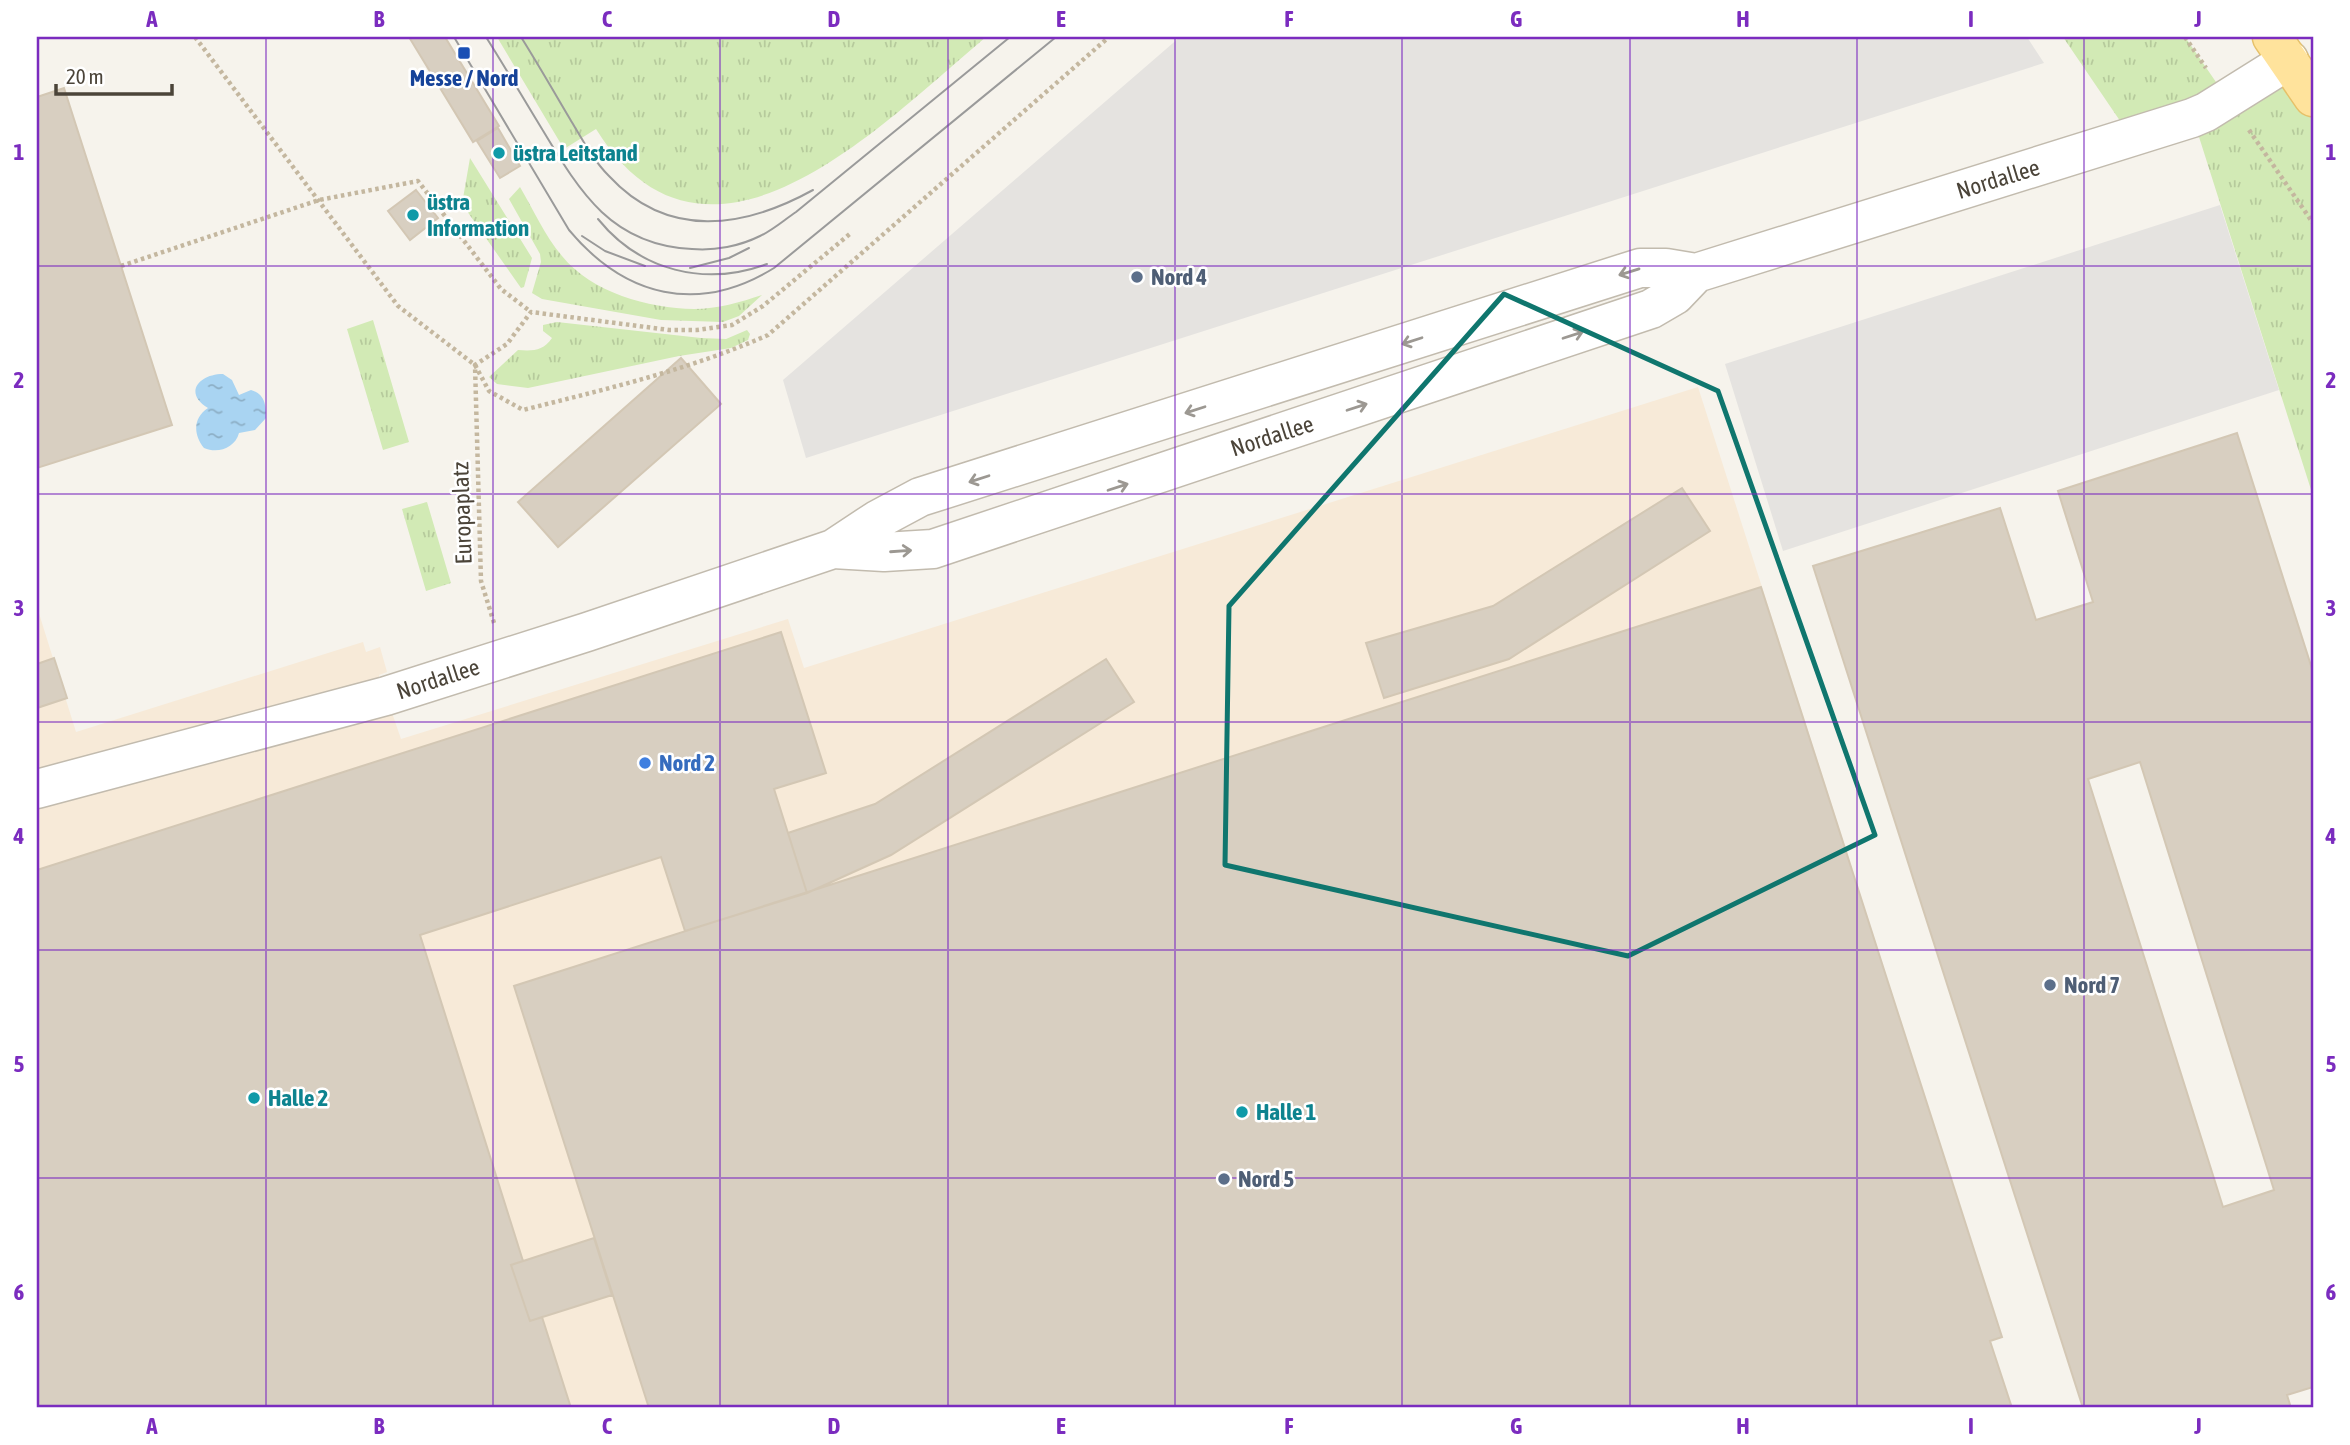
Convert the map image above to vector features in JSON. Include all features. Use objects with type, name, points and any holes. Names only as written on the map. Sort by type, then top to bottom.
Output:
[{"type":"main road","points":[[2280,49],[2313,96]]},
{"type":"street","name":"Nordallee","points":[[833,550],[884,552],[933,549],[1651,309],[1675,295],[1696,274],[2192,118],[2206,112],[2280,49]]},
{"type":"street","name":"Nordallee","points":[[37,789],[386,695],[505,658],[833,550],[877,520],[920,497],[1640,268],[1666,268],[1696,274]]},
{"type":"path","points":[[195,37],[398,306],[475,365],[489,391],[523,410],[661,376],[730,352],[768,335],[1109,37]]},
{"type":"path","points":[[121,266],[318,200],[418,181],[501,289],[531,312],[669,330],[697,330],[732,325],[763,306],[851,233]]},
{"type":"path","points":[[475,365],[507,344],[531,312]]},
{"type":"path","name":"Europaplatz","points":[[475,365],[481,581],[505,658]]},
{"type":"highlighted area","points":[[1504,294],[1718,391],[1875,835],[1628,956],[1225,865],[1229,606]]},
{"type":"shaded area","name":"Nord 4","points":[[1180,37],[2027,37],[2044,63],[806,458],[783,380]]},
{"type":"shaded area","points":[[2220,205],[2279,390],[1783,551],[1725,364]]},
{"type":"shaded area","points":[[1698,387],[2002,1337],[1990,1342],[2012,1408],[37,1408],[37,607],[76,732],[363,642],[366,652],[380,647],[387,672],[379,675],[401,739],[788,619],[804,668]]},
{"type":"green space","points":[[497,37],[986,37],[897,113],[847,151],[794,182],[741,201],[689,202],[640,180],[596,129],[564,149]]},
{"type":"green space","points":[[2063,37],[2185,37],[2227,98],[2289,60],[2313,97],[2313,496],[2193,118],[2131,137]]},
{"type":"green space","points":[[470,158],[532,258],[524,287],[521,288],[462,204]]},
{"type":"green space","points":[[520,187],[562,256],[574,269],[605,289],[640,302],[694,309],[737,303],[762,295],[739,316],[723,322],[661,320],[542,299],[532,293],[541,262],[540,254],[509,199]]},
{"type":"green space","points":[[373,320],[409,442],[383,450],[347,329]]},
{"type":"green space","points":[[557,322],[701,338],[726,339],[747,330],[750,334],[748,340],[731,348],[679,356],[528,388],[497,384],[489,377],[518,350],[533,350],[545,346],[552,338],[543,331],[543,325]]},
{"type":"green space","points":[[427,502],[451,583],[426,591],[402,509]]},
{"type":"water","points":[[223,374],[232,380],[239,395],[251,390],[262,397],[266,418],[255,430],[239,433],[230,446],[209,450],[204,448],[196,432],[197,421],[208,408],[200,402],[195,391],[197,385],[207,377]]},
{"type":"building","points":[[409,37],[445,37],[499,126],[473,142]]},
{"type":"building","points":[[64,88],[172,425],[37,468],[37,97]]},
{"type":"building","name":"üstra Leitstand","points":[[498,128],[520,166],[500,178],[477,141]]},
{"type":"building","name":"üstra Information","points":[[416,190],[438,218],[410,240],[388,211]]},
{"type":"building","points":[[681,358],[721,404],[558,547],[518,502]]},
{"type":"building","name":"Nord 7","points":[[2237,433],[2313,672],[2313,1387],[2287,1395],[2291,1408],[2083,1408],[1813,566],[2000,508],[2036,620],[2093,602],[2058,491]],"holes":[[[2140,762],[2274,1190],[2223,1207],[2088,779]]]},
{"type":"building","points":[[1682,488],[1710,531],[1509,659],[1384,698],[1366,643],[1493,606]]},
{"type":"building","name":"Halle 1","points":[[1761,587],[2002,1337],[1990,1341],[2012,1408],[649,1408],[514,986]]},
{"type":"building","name":"Halle 2","points":[[781,632],[826,773],[774,789],[807,893],[685,931],[661,857],[420,935],[523,1261],[511,1265],[530,1321],[542,1317],[571,1408],[37,1408],[37,870]]},
{"type":"building","points":[[54,658],[67,698],[37,708],[37,664]]},
{"type":"building","points":[[1106,659],[1134,702],[891,855],[807,893],[788,833],[875,804]]},
{"type":"building","points":[[594,1238],[612,1295],[530,1321],[511,1265]]},
{"type":"tram line","points":[[454,37],[569,230],[591,253],[614,271],[638,284],[664,292],[691,294],[718,291],[746,283],[774,268],[1056,37]]},
{"type":"tram line","points":[[486,37],[570,174],[601,211],[619,226],[640,237],[664,245],[692,249],[736,245],[765,234],[796,212],[1010,37]]},
{"type":"tram line","points":[[521,37],[598,163],[632,197],[656,211],[681,219],[734,219],[760,213],[813,190]]},
{"type":"tram line","points":[[598,219],[633,251],[675,270],[720,274],[767,264]]},
{"type":"tram line","points":[[582,236],[605,251],[645,266]]},
{"type":"tram line","points":[[690,268],[729,258],[749,248]]},
{"type":"place","name":"Messe / Nord","points":[[464,53]]},
{"type":"place","name":"üstra Leitstand","points":[[499,153]]},
{"type":"place","name":"üstra Information","points":[[413,215]]},
{"type":"place","name":"Nord 4","points":[[1137,277]]},
{"type":"place","name":"Nord 2","points":[[645,763]]},
{"type":"place","name":"Nord 7","points":[[2050,985]]},
{"type":"place","name":"Halle 2","points":[[254,1098]]},
{"type":"place","name":"Halle 1","points":[[1242,1112]]},
{"type":"place","name":"Nord 5","points":[[1224,1179]]}]
